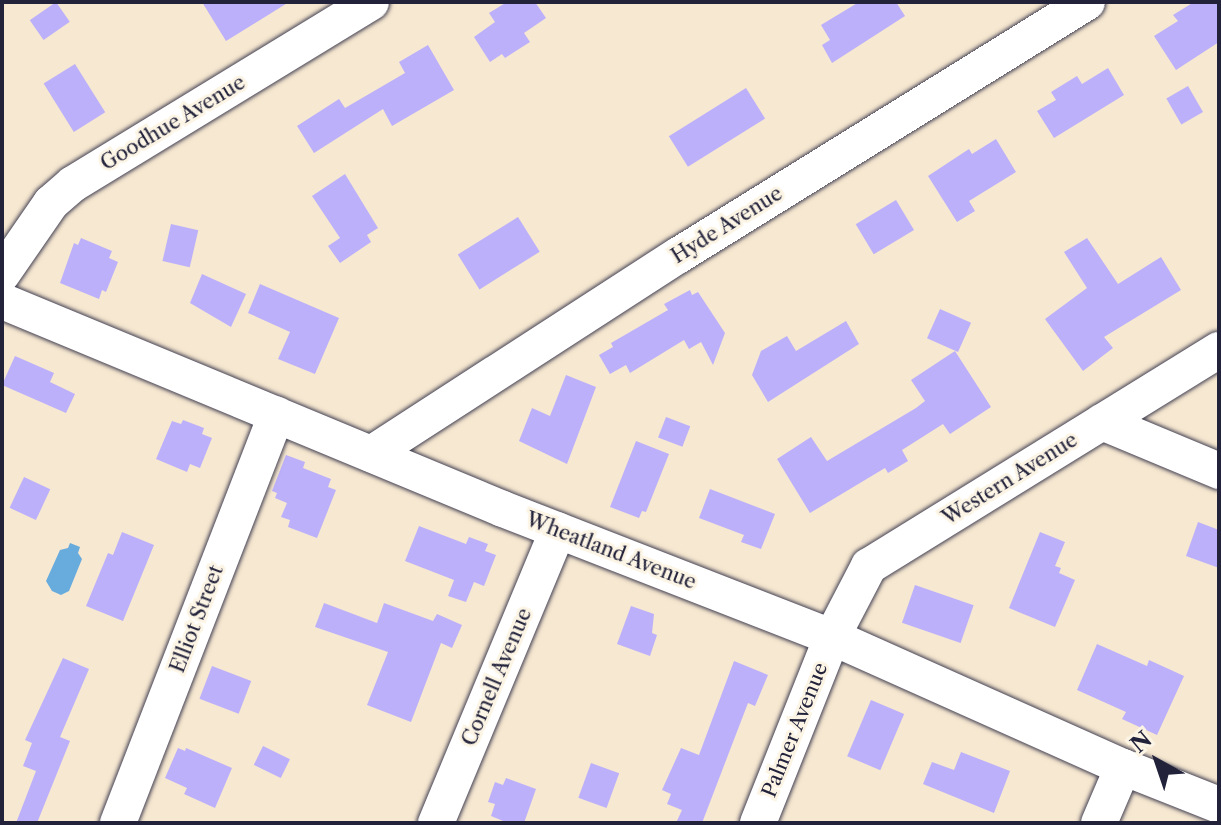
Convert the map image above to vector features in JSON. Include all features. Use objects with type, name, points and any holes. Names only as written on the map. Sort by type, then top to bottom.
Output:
[{"type":"street","name":"Goodhue Avenue","points":[[2,274],[51,203],[73,184],[371,2]]},
{"type":"street","name":"Hyde Avenue","points":[[371,454],[679,255],[1087,2]]},
{"type":"street","name":"Wheatland Avenue","points":[[2,301],[558,530],[832,637],[1123,767],[1219,805]]},
{"type":"street","name":"Western Avenue","points":[[832,637],[869,566],[1219,350]]},
{"type":"street","name":"Elliot Street","points":[[118,823],[276,415]]},
{"type":"street","points":[[1102,422],[1219,471]]},
{"type":"street","name":"Cornell Avenue","points":[[436,823],[558,530]]},
{"type":"street","name":"Palmer Avenue","points":[[758,823],[832,637]]},
{"type":"street","points":[[1099,823],[1123,767]]},
{"type":"water","points":[[70,543],[80,547],[78,553],[82,559],[69,591],[61,595],[52,591],[46,581],[60,550],[68,548]]},
{"type":"building","points":[[56,2],[70,22],[44,40],[30,20]]},
{"type":"building","points":[[202,2],[289,2],[226,41]]},
{"type":"building","points":[[507,2],[535,2],[546,18],[524,33],[530,42],[505,58],[502,54],[490,62],[474,37],[495,22],[489,13]]},
{"type":"building","points":[[859,2],[896,2],[905,16],[832,63],[822,45],[830,40],[821,25]]},
{"type":"building","points":[[1194,2],[1219,2],[1219,42],[1176,70],[1154,36],[1178,21],[1173,15]]},
{"type":"building","points":[[428,45],[454,90],[392,126],[383,109],[314,153],[297,126],[339,99],[345,108],[405,73],[399,62]]},
{"type":"building","points":[[75,64],[105,112],[74,132],[44,84]]},
{"type":"building","points":[[1108,68],[1124,95],[1054,138],[1037,111],[1056,100],[1051,92],[1077,76],[1082,84]]},
{"type":"building","points":[[1188,86],[1203,112],[1181,124],[1166,98]]},
{"type":"building","points":[[746,88],[765,119],[688,167],[669,136]]},
{"type":"building","points":[[996,139],[1016,172],[969,201],[975,211],[957,222],[928,176],[969,149],[972,154]]},
{"type":"building","points":[[345,174],[378,228],[367,235],[371,242],[340,263],[328,246],[340,238],[312,196]]},
{"type":"building","points":[[896,200],[914,230],[874,254],[856,224]]},
{"type":"building","points":[[518,217],[540,252],[480,289],[458,255]]},
{"type":"building","points":[[171,224],[198,230],[190,267],[162,261]]},
{"type":"building","points":[[81,238],[112,251],[109,258],[118,262],[106,292],[102,290],[99,299],[60,283],[74,243],[78,245]]},
{"type":"building","points":[[1087,238],[1118,284],[1161,257],[1181,290],[1104,337],[1113,348],[1083,371],[1045,319],[1087,288],[1064,252]]},
{"type":"building","points":[[202,274],[246,294],[231,327],[190,303]]},
{"type":"building","points":[[260,284],[339,318],[315,374],[278,359],[290,332],[248,313]]},
{"type":"building","points":[[690,290],[692,295],[698,292],[725,333],[713,365],[701,342],[689,349],[684,340],[630,373],[626,365],[610,374],[599,355],[613,347],[611,343],[668,310],[664,304]]},
{"type":"building","points":[[940,309],[971,323],[958,352],[927,338]]},
{"type":"building","points":[[846,321],[859,344],[768,402],[752,375],[761,351],[787,336],[796,351]]},
{"type":"building","points":[[955,351],[991,407],[950,434],[943,424],[902,450],[908,461],[888,473],[885,468],[810,513],[777,459],[811,437],[827,461],[916,408],[925,401],[911,380]]},
{"type":"building","points":[[15,356],[54,373],[50,382],[75,394],[66,413],[2,385]]},
{"type":"building","points":[[566,375],[596,387],[567,464],[519,441],[532,408],[550,416]]},
{"type":"building","points":[[666,417],[690,426],[682,447],[658,438]]},
{"type":"building","points":[[183,420],[204,428],[202,434],[212,438],[200,468],[190,464],[187,472],[156,459],[172,421],[181,424]]},
{"type":"building","points":[[636,441],[669,454],[646,512],[642,511],[639,518],[610,507]]},
{"type":"building","points":[[286,455],[305,462],[303,468],[331,479],[328,487],[336,490],[317,538],[288,527],[290,520],[281,517],[287,503],[275,498],[277,493],[272,491]]},
{"type":"building","points":[[24,477],[50,489],[36,520],[10,508]]},
{"type":"building","points":[[710,489],[775,514],[761,549],[741,542],[744,535],[699,518]]},
{"type":"building","points":[[1198,522],[1219,530],[1219,568],[1186,556]]},
{"type":"building","points":[[419,526],[466,544],[469,537],[488,544],[485,551],[496,555],[484,586],[474,582],[466,602],[448,596],[454,580],[405,561]]},
{"type":"building","points":[[122,532],[154,545],[123,621],[86,606],[108,553],[113,555]]},
{"type":"building","points":[[1040,532],[1065,542],[1055,566],[1061,568],[1059,573],[1075,580],[1055,627],[1009,608]]},
{"type":"building","points":[[915,585],[974,605],[961,643],[902,623]]},
{"type":"building","points":[[324,603],[377,623],[384,603],[433,621],[437,614],[462,625],[452,648],[441,643],[411,722],[367,705],[388,652],[315,627]]},
{"type":"building","points":[[631,606],[654,614],[652,633],[657,635],[650,656],[617,644]]},
{"type":"building","points":[[1097,644],[1147,666],[1149,660],[1184,676],[1157,735],[1122,719],[1126,712],[1077,690]]},
{"type":"building","points":[[63,658],[89,669],[60,737],[70,741],[37,823],[16,823],[36,771],[23,766],[32,743],[25,740]]},
{"type":"building","points":[[734,661],[768,675],[755,706],[748,703],[702,823],[676,823],[682,810],[667,804],[671,794],[662,790],[681,748],[699,755]]},
{"type":"building","points":[[212,666],[251,681],[239,714],[199,699]]},
{"type":"building","points":[[871,700],[904,714],[880,770],[847,756]]},
{"type":"building","points":[[263,746],[290,759],[281,778],[254,765]]},
{"type":"building","points":[[178,748],[185,751],[186,748],[232,768],[215,808],[184,794],[187,788],[165,778]]},
{"type":"building","points":[[961,752],[1010,771],[994,813],[923,784],[932,762],[954,770]]},
{"type":"building","points":[[591,763],[619,773],[607,808],[578,798]]},
{"type":"building","points":[[506,778],[536,789],[524,823],[508,823],[491,816],[495,804],[488,802],[495,782],[503,785]]}]
